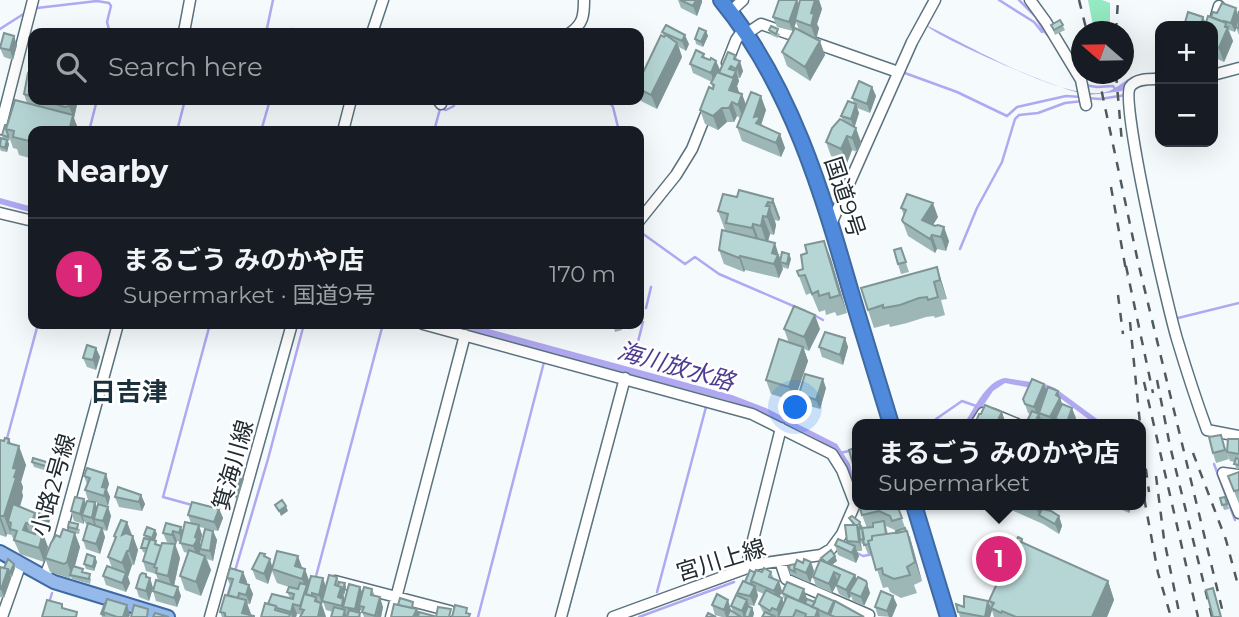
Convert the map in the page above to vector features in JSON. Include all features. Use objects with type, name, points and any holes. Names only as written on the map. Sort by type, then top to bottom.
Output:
[{"type":"highway","name":"国道9号","points":[[721,0],[761,58],[793,119],[815,173],[890,419]]},
{"type":"highway","points":[[916,510],[948,617]]},
{"type":"main road","points":[[0,552],[54,582],[168,617]]},
{"type":"street","points":[[0,129],[33,0]]},
{"type":"street","points":[[185,28],[190,0]]},
{"type":"street","points":[[374,28],[383,0]]},
{"type":"street","points":[[576,28],[582,23],[584,0]]},
{"type":"street","points":[[730,12],[743,0]]},
{"type":"street","points":[[831,223],[898,72],[935,0]]},
{"type":"street","points":[[1030,0],[1081,80],[1086,105]]},
{"type":"street","points":[[1215,21],[1219,6]]},
{"type":"street","points":[[722,75],[736,40],[744,32],[761,24],[898,72]]},
{"type":"street","points":[[1218,74],[1239,68]]},
{"type":"street","points":[[1155,80],[1136,82],[1128,93],[1132,128],[1164,288],[1207,430],[1239,436]]},
{"type":"street","points":[[644,215],[692,149],[713,97]]},
{"type":"street","points":[[344,126],[350,105]]},
{"type":"street","points":[[0,213],[28,220]]},
{"type":"street","name":"小路2号線","points":[[45,576],[75,501],[117,329]]},
{"type":"street","name":"箕海川線","points":[[210,617],[291,329]]},
{"type":"street","points":[[442,329],[752,414],[832,454],[852,494]]},
{"type":"street","points":[[391,617],[465,335]]},
{"type":"street","points":[[562,617],[625,378]]},
{"type":"street","points":[[979,419],[983,413],[1005,419]]},
{"type":"street","points":[[746,568],[782,428]]},
{"type":"street","points":[[1239,475],[1223,473],[1239,513]]},
{"type":"street","name":"宮川上線","points":[[612,617],[746,568],[815,558],[831,548],[842,534],[853,510]]},
{"type":"street","points":[[780,561],[786,579],[869,615]]},
{"type":"street","points":[[2,617],[21,563]]},
{"type":"street","points":[[335,581],[454,612]]},
{"type":"green space","points":[[1088,0],[1110,3],[1110,21],[1092,21]]},
{"type":"shaded area","points":[[926,25],[988,57],[1028,75],[952,41]]},
{"type":"shaded area","points":[[1155,72],[1155,76],[1134,81],[1134,76],[1146,73]]},
{"type":"shaded area","points":[[1046,82],[1081,92],[1100,93],[1127,84],[1122,91],[1094,95],[1071,91]]},
{"type":"shaded area","points":[[0,198],[28,206],[28,212],[0,204]]},
{"type":"shaded area","points":[[121,329],[123,329],[93,440]]},
{"type":"shaded area","points":[[460,329],[488,329],[732,395],[766,408],[837,444],[850,464],[852,489],[841,459],[830,448],[803,432],[729,401]]},
{"type":"shaded area","points":[[1005,378],[1045,384],[1055,388],[1097,419],[1088,419],[1052,392],[1005,383],[993,391],[974,419],[967,419],[986,390]]},
{"type":"building","points":[[680,0],[696,0],[693,6]]},
{"type":"building","points":[[779,0],[797,0],[789,22],[773,17]]},
{"type":"building","points":[[800,0],[815,0],[811,26],[795,20]]},
{"type":"building","points":[[1222,3],[1236,8],[1231,23],[1211,17],[1213,12],[1217,13]]},
{"type":"building","points":[[1188,12],[1203,17],[1202,21],[1185,21]]},
{"type":"building","points":[[1208,16],[1226,23],[1225,27],[1228,27],[1219,48],[1218,21],[1206,21]]},
{"type":"building","points":[[1060,20],[1063,25],[1054,30],[1051,25]]},
{"type":"building","points":[[666,25],[685,35],[682,41],[662,32]]},
{"type":"building","points":[[771,26],[778,29],[776,34],[769,30]]},
{"type":"building","points":[[699,28],[706,31],[701,42],[695,39]]},
{"type":"building","points":[[795,28],[820,41],[805,67],[782,52]]},
{"type":"building","points":[[4,33],[14,36],[10,50],[0,48]]},
{"type":"building","points":[[661,35],[666,35],[677,43],[651,95],[644,92],[644,71]]},
{"type":"building","points":[[696,50],[704,54],[702,57],[716,61],[711,73],[690,64]]},
{"type":"building","points":[[728,52],[740,61],[736,69],[731,66],[729,69],[736,71],[733,78],[719,73]]},
{"type":"building","points":[[717,72],[734,78],[729,90],[742,94],[738,105],[732,102],[729,108],[722,108],[713,116],[700,110],[709,87],[713,89],[714,85],[711,83]]},
{"type":"building","points":[[28,73],[28,95],[24,94]]},
{"type":"building","points":[[859,81],[872,87],[867,104],[852,98]]},
{"type":"building","points":[[751,92],[761,96],[754,117],[758,116],[759,119],[756,123],[780,134],[776,143],[737,127]]},
{"type":"building","points":[[15,100],[73,115],[70,126],[28,126],[28,141],[13,137],[14,131],[6,129]]},
{"type":"building","points":[[848,101],[856,104],[851,119],[841,116]]},
{"type":"building","points":[[840,119],[856,128],[852,138],[847,136],[841,149],[826,142],[832,128]]},
{"type":"building","points":[[7,125],[8,137],[2,135]]},
{"type":"building","points":[[1,138],[7,140],[5,148],[0,146]]},
{"type":"building","points":[[739,190],[773,199],[772,203],[768,202],[766,206],[770,206],[767,217],[763,216],[761,226],[753,224],[752,228],[726,223],[728,214],[718,211],[723,194],[737,197]]},
{"type":"building","points":[[907,194],[933,203],[922,220],[944,227],[941,237],[932,235],[930,239],[903,222],[906,210],[901,208]]},
{"type":"building","points":[[722,230],[775,243],[772,253],[778,255],[774,264],[740,256],[739,258],[719,250]]},
{"type":"building","points":[[824,241],[840,295],[830,298],[829,293],[819,296],[818,291],[812,294],[805,275],[799,276],[797,271],[803,269],[801,255],[807,253],[805,245]]},
{"type":"building","points":[[901,248],[906,262],[898,264],[894,250]]},
{"type":"building","points":[[782,252],[789,254],[787,264],[780,262]]},
{"type":"building","points":[[937,267],[940,280],[934,282],[938,297],[928,300],[927,297],[919,298],[900,305],[883,308],[883,305],[868,310],[861,288]]},
{"type":"building","points":[[794,306],[815,315],[804,337],[784,329]]},
{"type":"building","points":[[825,332],[845,338],[840,355],[819,347]]},
{"type":"building","points":[[779,339],[803,347],[789,387],[766,380]]},
{"type":"building","points":[[87,345],[96,348],[93,360],[83,358]]},
{"type":"building","points":[[805,374],[823,379],[816,400],[799,394]]},
{"type":"building","points":[[1032,379],[1044,384],[1034,407],[1025,404],[1023,399]]},
{"type":"building","points":[[1048,387],[1058,391],[1056,395],[1060,398],[1050,417],[1039,413]]},
{"type":"building","points":[[1062,404],[1072,408],[1068,419],[1055,419]]},
{"type":"building","points":[[985,405],[1002,412],[998,419],[977,419]]},
{"type":"building","points":[[1032,411],[1039,414],[1036,419],[1028,419]]},
{"type":"building","points":[[1221,435],[1225,450],[1213,453],[1209,437]]},
{"type":"building","points":[[5,438],[9,439],[8,443],[19,446],[13,468],[17,469],[16,478],[4,516],[0,516],[0,440],[4,441]]},
{"type":"building","points":[[1228,439],[1239,439],[1239,454],[1227,452]]},
{"type":"building","points":[[33,458],[53,464],[52,468],[32,462]]},
{"type":"building","points":[[87,468],[106,474],[102,487],[106,488],[104,496],[85,490],[90,478],[84,476]]},
{"type":"building","points":[[1239,472],[1239,490],[1234,491],[1228,476]]},
{"type":"building","points":[[239,473],[242,474],[235,496],[231,495]]},
{"type":"building","points":[[118,487],[141,495],[139,502],[115,497]]},
{"type":"building","points":[[75,497],[84,499],[80,514],[71,511]]},
{"type":"building","points":[[1225,497],[1227,504],[1222,505],[1220,498]]},
{"type":"building","points":[[282,500],[286,506],[279,511],[275,505]]},
{"type":"building","points":[[87,501],[95,502],[92,518],[82,515]]},
{"type":"building","points":[[192,502],[219,509],[214,522],[188,515]]},
{"type":"building","points":[[13,504],[35,513],[31,524],[26,523],[23,530],[35,534],[35,531],[43,533],[39,548],[14,540],[17,531],[10,529],[11,523],[8,521]]},
{"type":"building","points":[[98,504],[108,507],[103,521],[94,519]]},
{"type":"building","points":[[40,510],[49,513],[47,521],[38,519]]},
{"type":"building","points":[[860,510],[899,510],[902,518],[892,521],[890,516],[879,511],[862,515]]},
{"type":"building","points":[[1042,510],[1046,510],[1059,516],[1055,524],[1039,515]]},
{"type":"building","points":[[852,516],[861,526],[858,528],[855,525],[849,518]]},
{"type":"building","points":[[121,520],[127,522],[122,535],[126,533],[133,536],[122,563],[108,557]]},
{"type":"building","points":[[884,521],[886,534],[872,536],[869,544],[864,545],[862,528],[873,527],[873,523]]},
{"type":"building","points":[[69,522],[78,524],[77,529],[68,527]]},
{"type":"building","points":[[185,522],[199,525],[193,546],[180,543]]},
{"type":"building","points":[[88,523],[102,528],[96,544],[83,540]]},
{"type":"building","points":[[166,523],[181,527],[179,533],[163,533]]},
{"type":"building","points":[[845,525],[857,525],[859,542],[847,541]]},
{"type":"building","points":[[147,527],[155,530],[152,538],[144,535]]},
{"type":"building","points":[[862,528],[864,539],[860,540],[859,529]]},
{"type":"building","points":[[63,529],[75,533],[67,562],[64,564],[45,558],[51,543],[56,535],[60,537]]},
{"type":"building","points":[[205,529],[213,531],[210,551],[200,549]]},
{"type":"building","points":[[907,531],[915,562],[907,567],[910,575],[894,579],[883,574],[882,568],[876,570],[868,541],[872,540],[872,536]]},
{"type":"building","points":[[1018,537],[1022,539],[1021,542],[1108,581],[1092,617],[1016,617],[991,608],[994,603],[989,601]]},
{"type":"building","points":[[144,538],[150,540],[147,548],[141,548]]},
{"type":"building","points":[[150,539],[161,546],[155,565],[143,561]]},
{"type":"building","points":[[838,539],[855,546],[852,553],[835,545]]},
{"type":"building","points":[[162,543],[175,544],[168,576],[156,573],[157,568],[154,567]]},
{"type":"building","points":[[189,550],[205,556],[196,582],[180,576]]},
{"type":"building","points":[[831,550],[835,556],[827,563],[821,558]]},
{"type":"building","points":[[277,551],[298,556],[295,566],[305,569],[302,579],[272,569]]},
{"type":"building","points":[[260,553],[270,559],[264,574],[252,569]]},
{"type":"building","points":[[87,554],[95,557],[93,567],[84,564]]},
{"type":"building","points":[[8,559],[14,564],[10,573],[4,568]]},
{"type":"building","points":[[804,559],[811,562],[806,573],[794,568],[797,560],[803,563]]},
{"type":"building","points":[[820,560],[855,575],[846,590],[836,585],[840,575],[834,572],[829,584],[813,577]]},
{"type":"building","points":[[73,566],[90,574],[89,579],[70,575]]},
{"type":"building","points":[[107,566],[126,573],[122,583],[103,576]]},
{"type":"building","points":[[0,567],[8,569],[1,589],[0,589]]},
{"type":"building","points":[[230,568],[243,572],[240,582],[249,585],[246,595],[239,593],[238,598],[228,595],[233,579],[227,578]]},
{"type":"building","points":[[764,568],[771,572],[769,577],[779,581],[774,591],[751,581],[756,570],[762,572]]},
{"type":"building","points":[[750,570],[755,573],[752,585],[745,582]]},
{"type":"building","points":[[142,573],[150,578],[146,591],[136,588]]},
{"type":"building","points":[[329,575],[337,577],[335,585],[341,587],[338,597],[343,599],[342,606],[322,601]]},
{"type":"building","points":[[311,576],[323,578],[319,595],[306,594]]},
{"type":"building","points":[[858,577],[867,584],[861,597],[849,592]]},
{"type":"building","points":[[156,580],[178,587],[174,598],[153,591]]},
{"type":"building","points":[[743,581],[755,586],[750,596],[737,593]]},
{"type":"building","points":[[787,582],[804,589],[799,601],[782,593]]},
{"type":"building","points":[[300,583],[307,585],[300,606],[293,604],[291,612],[268,604],[272,594],[293,599],[294,594],[287,592],[289,587],[298,589]]},
{"type":"building","points":[[349,584],[360,587],[355,609],[343,607]]},
{"type":"building","points":[[364,587],[372,589],[371,595],[380,597],[375,616],[362,612],[364,607],[359,606]]},
{"type":"building","points":[[1213,588],[1221,617],[1213,617],[1206,590]]},
{"type":"building","points":[[766,590],[782,598],[777,610],[772,608],[770,611],[759,604]]},
{"type":"building","points":[[881,591],[893,596],[887,611],[875,607]]},
{"type":"building","points":[[304,594],[316,597],[315,601],[321,603],[318,617],[300,617],[304,610],[300,609]]},
{"type":"building","points":[[717,594],[728,600],[724,610],[712,605]]},
{"type":"building","points":[[818,594],[834,601],[828,614],[812,607]]},
{"type":"building","points":[[225,595],[246,600],[242,613],[254,617],[225,616],[225,613],[220,612]]},
{"type":"building","points":[[736,595],[747,600],[742,611],[731,606]]},
{"type":"building","points":[[787,596],[818,609],[815,617],[805,617],[806,614],[796,610],[793,617],[778,617]]},
{"type":"building","points":[[964,596],[988,601],[985,617],[958,612],[956,604],[964,607]]},
{"type":"building","points":[[400,598],[413,602],[412,608],[398,605]]},
{"type":"building","points":[[107,599],[127,605],[123,617],[103,612]]},
{"type":"building","points":[[807,599],[815,602],[812,607],[805,603]]},
{"type":"building","points":[[47,600],[77,612],[76,617],[42,617]]},
{"type":"building","points":[[835,601],[864,617],[830,615]]},
{"type":"building","points":[[265,603],[276,606],[275,610],[290,614],[289,617],[261,617]]},
{"type":"building","points":[[394,604],[417,609],[413,617],[391,617]]},
{"type":"building","points":[[134,605],[148,609],[147,617],[131,617]]},
{"type":"building","points":[[455,605],[467,608],[469,617],[452,617]]},
{"type":"building","points":[[748,606],[752,608],[747,617],[744,616]]},
{"type":"building","points":[[334,607],[345,610],[343,617],[331,617]]},
{"type":"building","points":[[438,607],[451,609],[449,617],[436,617]]},
{"type":"building","points":[[349,610],[360,613],[359,617],[347,617]]},
{"type":"building","points":[[730,610],[741,617],[727,617]]},
{"type":"building","points":[[419,612],[434,616],[434,617],[418,617]]},
{"type":"building","points":[[765,612],[776,617],[762,617]]},
{"type":"building","points":[[155,613],[169,617],[153,617]]},
{"type":"waterway","points":[[192,16],[195,0]]},
{"type":"waterway","points":[[267,28],[273,0]]},
{"type":"waterway","points":[[999,0],[1034,22],[1050,38]]},
{"type":"waterway","points":[[1019,0],[1035,16],[1043,30]]},
{"type":"waterway","points":[[37,8],[97,1],[109,3],[109,28]]},
{"type":"waterway","points":[[0,29],[25,13]]},
{"type":"waterway","points":[[902,72],[957,92],[1007,116],[1017,107],[1066,96],[1081,97]]},
{"type":"waterway","points":[[1084,85],[1113,86],[1116,90]]},
{"type":"waterway","points":[[1087,98],[1126,95]]},
{"type":"waterway","points":[[960,249],[977,208],[1002,162],[1015,119],[1019,115],[1038,113],[1065,103],[1083,101]]},
{"type":"waterway","points":[[90,126],[96,105]]},
{"type":"waterway","points":[[178,126],[184,105]]},
{"type":"waterway","points":[[262,126],[269,105]]},
{"type":"waterway","points":[[612,105],[618,126]]},
{"type":"waterway","points":[[441,108],[446,110],[454,106]]},
{"type":"waterway","points":[[435,126],[440,109]]},
{"type":"waterway","points":[[644,235],[685,264],[695,257],[719,274],[805,311]]},
{"type":"waterway","points":[[646,308],[651,287]]},
{"type":"waterway","points":[[1174,319],[1239,303]]},
{"type":"waterway","points":[[814,315],[823,320]]},
{"type":"waterway","points":[[6,442],[37,329]]},
{"type":"waterway","points":[[192,505],[163,497],[209,329]]},
{"type":"waterway","points":[[235,571],[303,329]]},
{"type":"waterway","points":[[315,580],[382,329]]},
{"type":"waterway","name":"海川放水路","points":[[632,365],[641,329]]},
{"type":"waterway","points":[[478,617],[544,362]]},
{"type":"waterway","points":[[568,611],[628,385]]},
{"type":"waterway","points":[[936,419],[962,401],[979,407]]},
{"type":"waterway","points":[[657,592],[706,407]]},
{"type":"waterway","points":[[840,453],[852,452]]},
{"type":"waterway","points":[[1214,464],[1235,520]]},
{"type":"waterway","points":[[857,553],[863,556],[874,554]]},
{"type":"waterway","points":[[677,599],[759,569],[773,567]]},
{"type":"waterway","points":[[639,617],[734,582]]},
{"type":"waterway","points":[[227,597],[231,584]]},
{"type":"waterway","points":[[49,603],[52,593]]},
{"type":"railway","points":[[1079,0],[1084,21]]},
{"type":"railway","points":[[1117,21],[1118,0]]},
{"type":"railway","points":[[1100,84],[1138,262],[1224,617]]},
{"type":"railway","points":[[1117,84],[1122,143]]},
{"type":"railway","points":[[1111,187],[1127,276]]},
{"type":"railway","points":[[1126,266],[1153,393]]},
{"type":"railway","points":[[1118,295],[1123,334]]},
{"type":"railway","points":[[1130,322],[1140,419]]},
{"type":"railway","points":[[1157,380],[1170,446],[1212,617]]},
{"type":"railway","points":[[1144,382],[1198,617]]},
{"type":"railway","points":[[1193,453],[1226,540],[1239,589]]},
{"type":"railway","points":[[1146,470],[1149,492]]},
{"type":"railway","points":[[1156,476],[1164,539],[1180,617]]},
{"type":"railway","points":[[1146,508],[1158,573],[1171,617]]},
{"type":"place","name":"まるごう みのかや店","points":[[999,559]]},
{"type":"district","name":"日吉津","points":[[129,392]]}]
